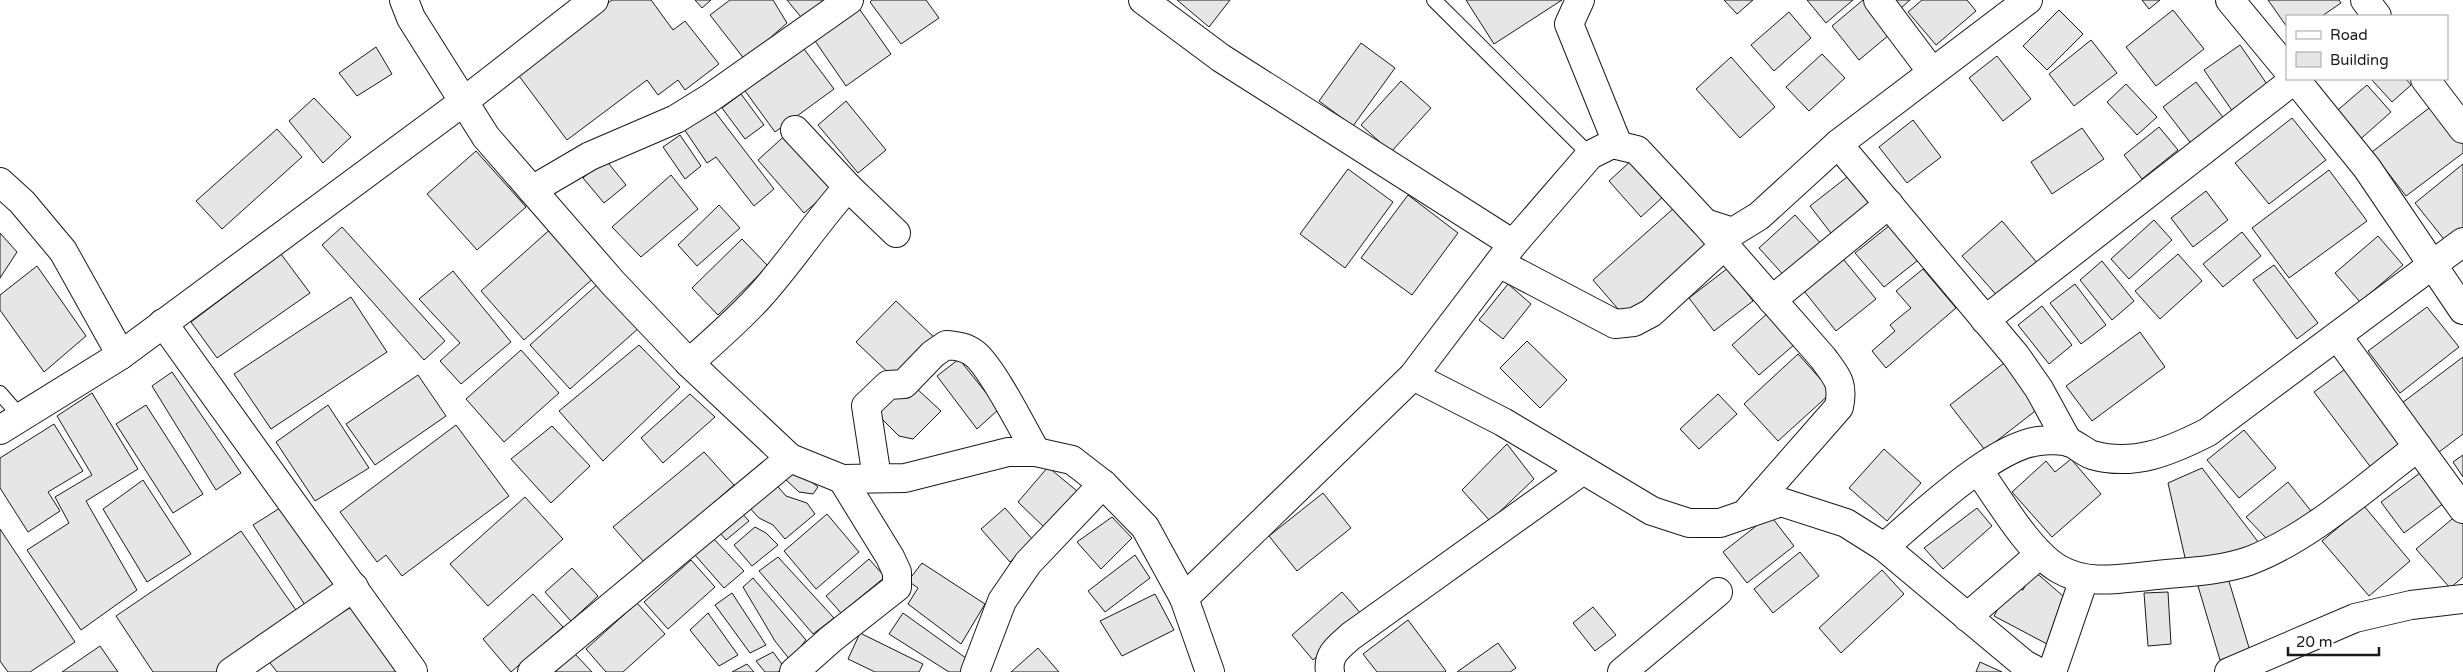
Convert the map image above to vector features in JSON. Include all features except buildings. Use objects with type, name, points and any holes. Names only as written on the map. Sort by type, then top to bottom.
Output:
[{"type":"street","points":[[404,0],[411,18],[462,102],[486,137],[613,283],[689,363],[790,458],[842,479],[905,478],[1008,452],[1036,452],[1072,460],[1103,484],[1145,527],[1184,598],[1210,672]]},
{"type":"street","points":[[10,423],[122,354],[462,102],[594,0]]},
{"type":"street","points":[[532,190],[590,156],[676,119],[710,98],[849,0]]},
{"type":"street","points":[[1143,0],[1221,58],[1591,313],[1615,324],[1634,322],[1651,313],[1724,245]]},
{"type":"street","points":[[1580,0],[1569,24],[1618,145]]},
{"type":"street","points":[[1878,0],[1932,72]]},
{"type":"street","points":[[1705,223],[1733,232],[1759,216],[1838,144],[2028,0]]},
{"type":"street","points":[[2230,0],[2286,68]]},
{"type":"street","points":[[2365,0],[2376,15]]},
{"type":"street","points":[[1985,320],[2294,80]]},
{"type":"street","points":[[2296,80],[2367,168],[2463,310]]},
{"type":"street","points":[[2426,80],[2463,129]]},
{"type":"street","points":[[795,130],[848,187],[896,233]]},
{"type":"street","points":[[1184,598],[1413,376],[1506,253],[1590,155],[1612,144],[1638,150],[1705,223],[1823,358],[1837,377],[1843,391],[1839,407],[1745,514]]},
{"type":"street","points":[[1838,144],[2016,356],[2039,389],[2068,442]]},
{"type":"street","points":[[0,182],[22,202],[63,251],[122,354]]},
{"type":"street","points":[[689,363],[759,296],[797,252],[824,213],[848,187]]},
{"type":"street","points":[[1772,300],[1889,204]]},
{"type":"street","points":[[1884,547],[1978,470],[2005,452],[2038,441],[2068,442],[2090,454],[2111,460],[2141,459],[2175,449],[2208,432],[2463,242]]},
{"type":"street","points":[[164,323],[413,671]]},
{"type":"street","points":[[2338,337],[2463,509]]},
{"type":"street","points":[[877,478],[866,406],[888,385],[904,384],[933,354],[946,344],[962,346],[976,355],[989,371],[1036,452]]},
{"type":"street","points":[[1413,376],[1503,422],[1652,511],[1689,523],[1720,523],[1781,502],[1846,523],[1884,547],[2024,664],[2039,672]]},
{"type":"street","points":[[1978,470],[2040,554],[2059,569],[2084,579],[2111,579],[2223,568],[2248,561],[2281,546],[2311,528],[2418,447]]},
{"type":"street","points":[[532,672],[790,458]]},
{"type":"street","points":[[1330,672],[1328,664],[1334,651],[1351,636],[1583,470]]},
{"type":"street","points":[[794,672],[831,639],[897,587],[897,572],[890,556],[842,479]]},
{"type":"street","points":[[975,672],[1002,601],[1028,563],[1103,484]]},
{"type":"street","points":[[1966,616],[2040,554]]},
{"type":"street","points":[[2052,672],[2084,579]]},
{"type":"street","points":[[231,672],[354,588]]},
{"type":"street","points":[[1622,672],[1718,592]]},
{"type":"street","points":[[2229,672],[2355,618],[2411,605],[2463,599]]},
{"type":"lane","points":[[1434,0],[1590,155]]},
{"type":"lane","points":[[0,394],[10,423]]}]
